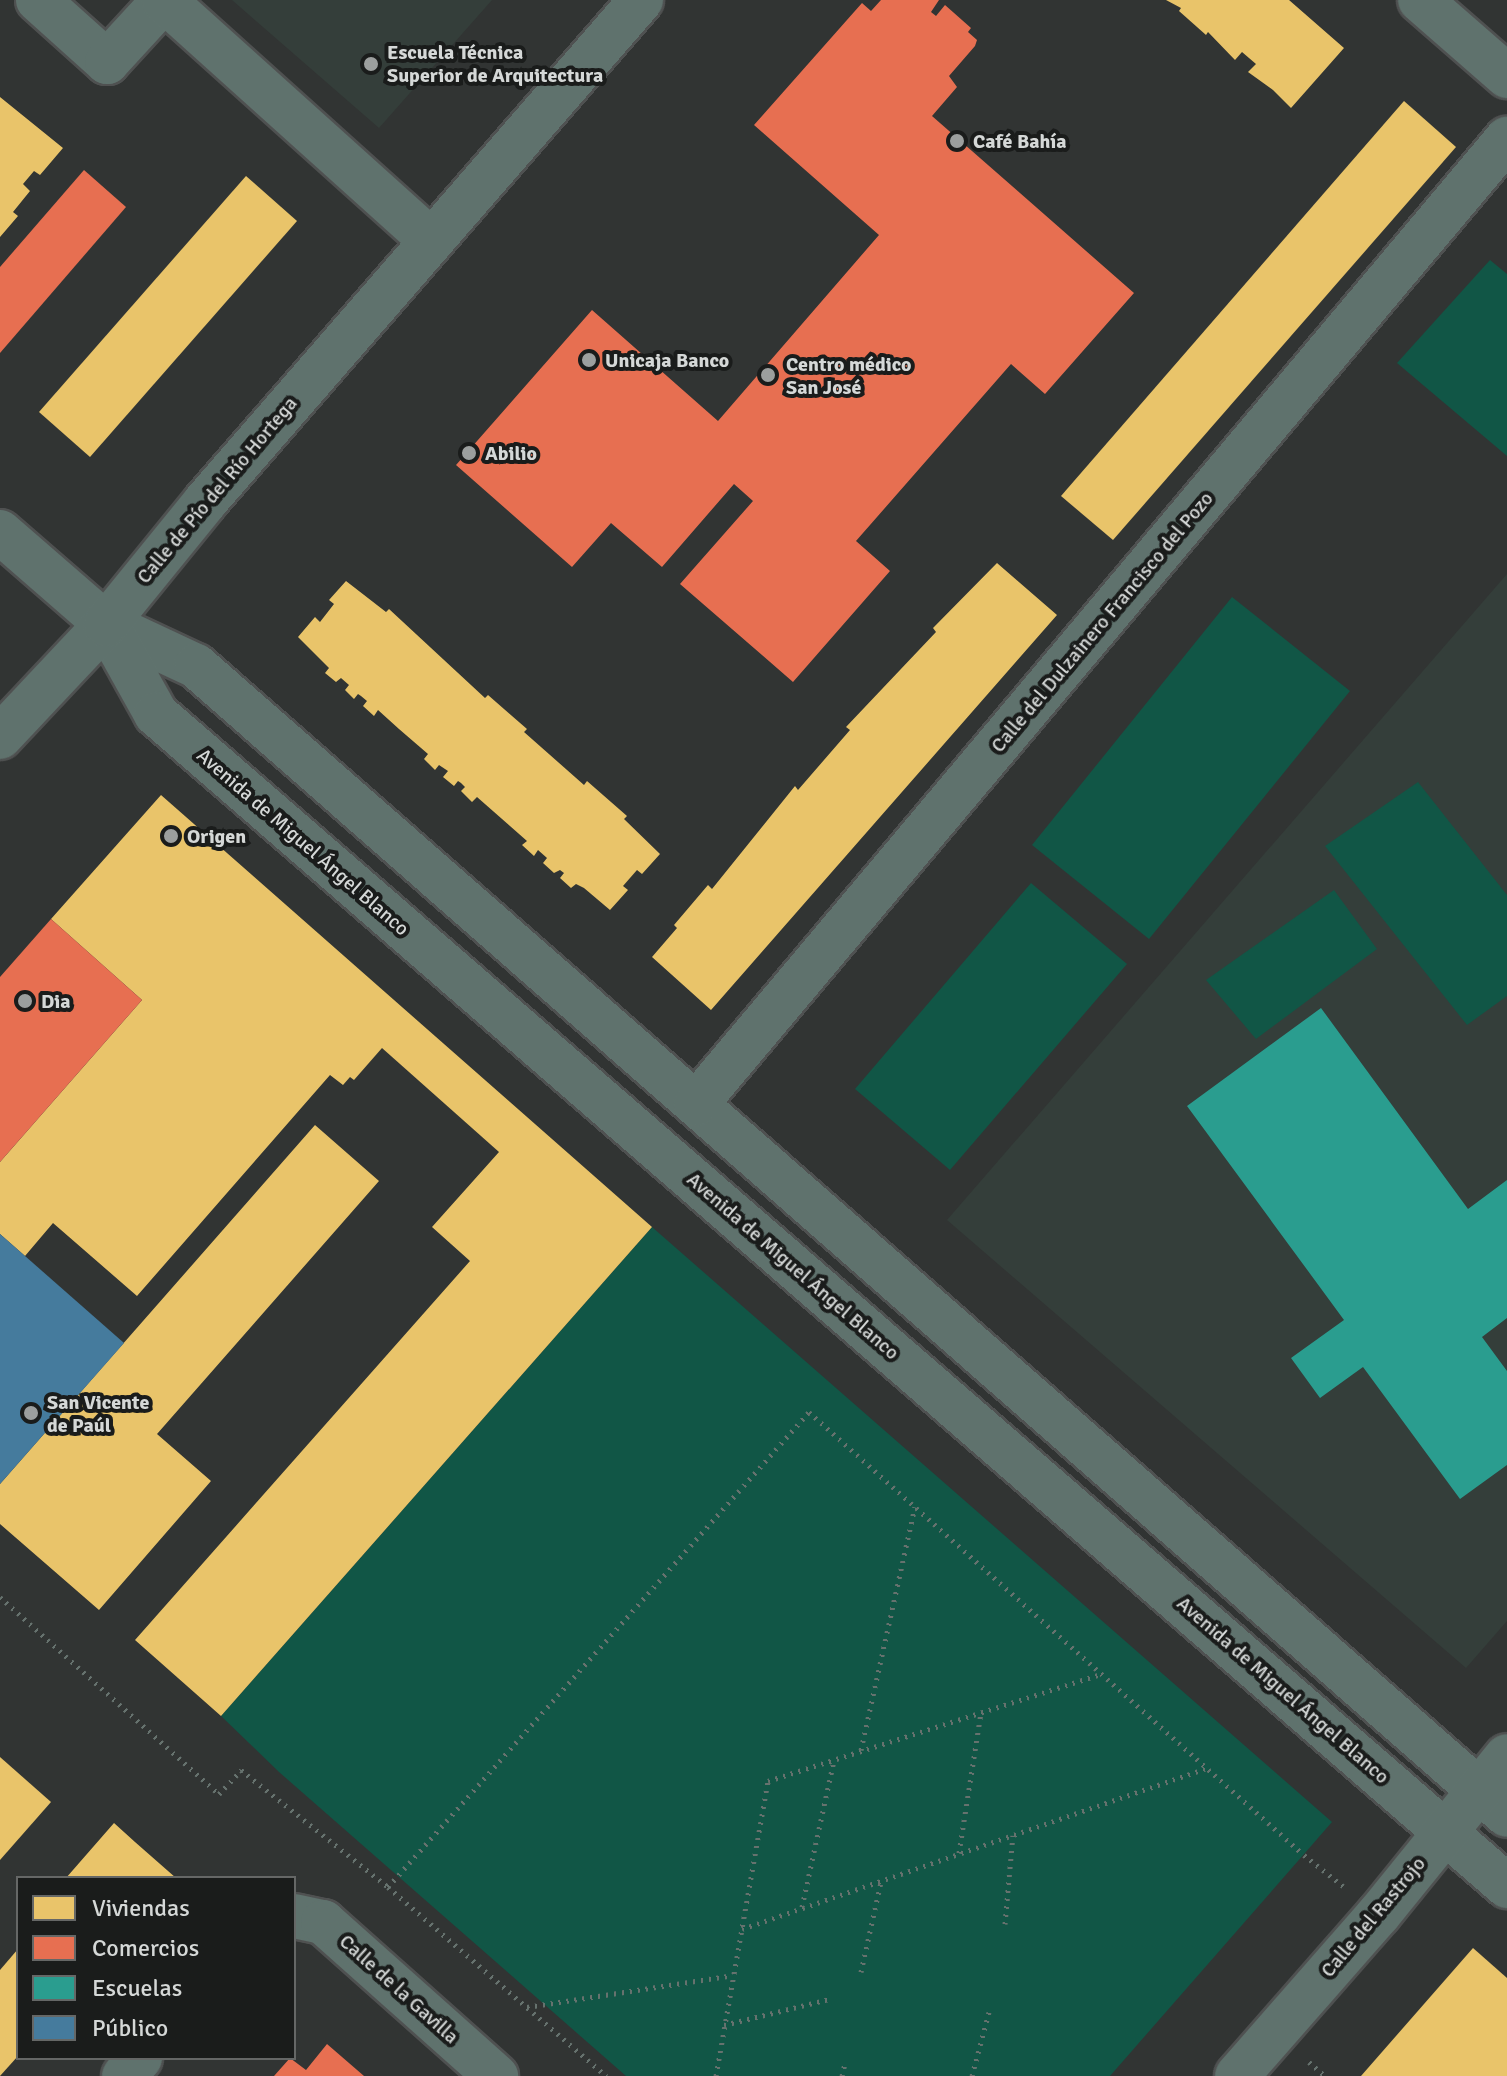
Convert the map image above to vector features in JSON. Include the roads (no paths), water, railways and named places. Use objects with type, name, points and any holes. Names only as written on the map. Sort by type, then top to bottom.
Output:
[{"type":"street","points":[[38,0],[107,62],[164,0],[432,241]]},
{"type":"street","name":"Calle de Pío del Río Hortega","points":[[0,737],[106,624],[205,502],[641,0]]},
{"type":"street","points":[[1420,0],[1507,76]]},
{"type":"street","name":"Calle del Dulzainero Francisco del Pozo","points":[[696,1104],[1507,139]]},
{"type":"street","name":"Avenida de Miguel Ángel Blanco","points":[[0,532],[106,624],[196,666],[1492,1802]]},
{"type":"street","name":"Avenida de Miguel Ángel Blanco","points":[[106,624],[156,714],[1507,1886]]},
{"type":"street","name":"Calle del Rastrojo","points":[[1237,2076],[1379,1914],[1445,1831],[1492,1802],[1507,1756]]},
{"type":"street","name":"Calle de la Gavilla","points":[[296,1916],[323,1922],[496,2076]]},
{"type":"street","points":[[124,2076],[138,2060]]},
{"type":"place","name":"Escuela Técnica Superior de Arquitectura","points":[[371,64]]},
{"type":"place","name":"Café Bahía","points":[[957,141]]},
{"type":"place","name":"Unicaja Banco","points":[[589,360]]},
{"type":"place","name":"Centro médico San José","points":[[768,375]]},
{"type":"place","name":"Abilio","points":[[469,453]]},
{"type":"place","name":"Origen","points":[[171,836]]},
{"type":"place","name":"Dia","points":[[25,1001]]},
{"type":"place","name":"San Vicente de Paúl","points":[[31,1413]]}]
